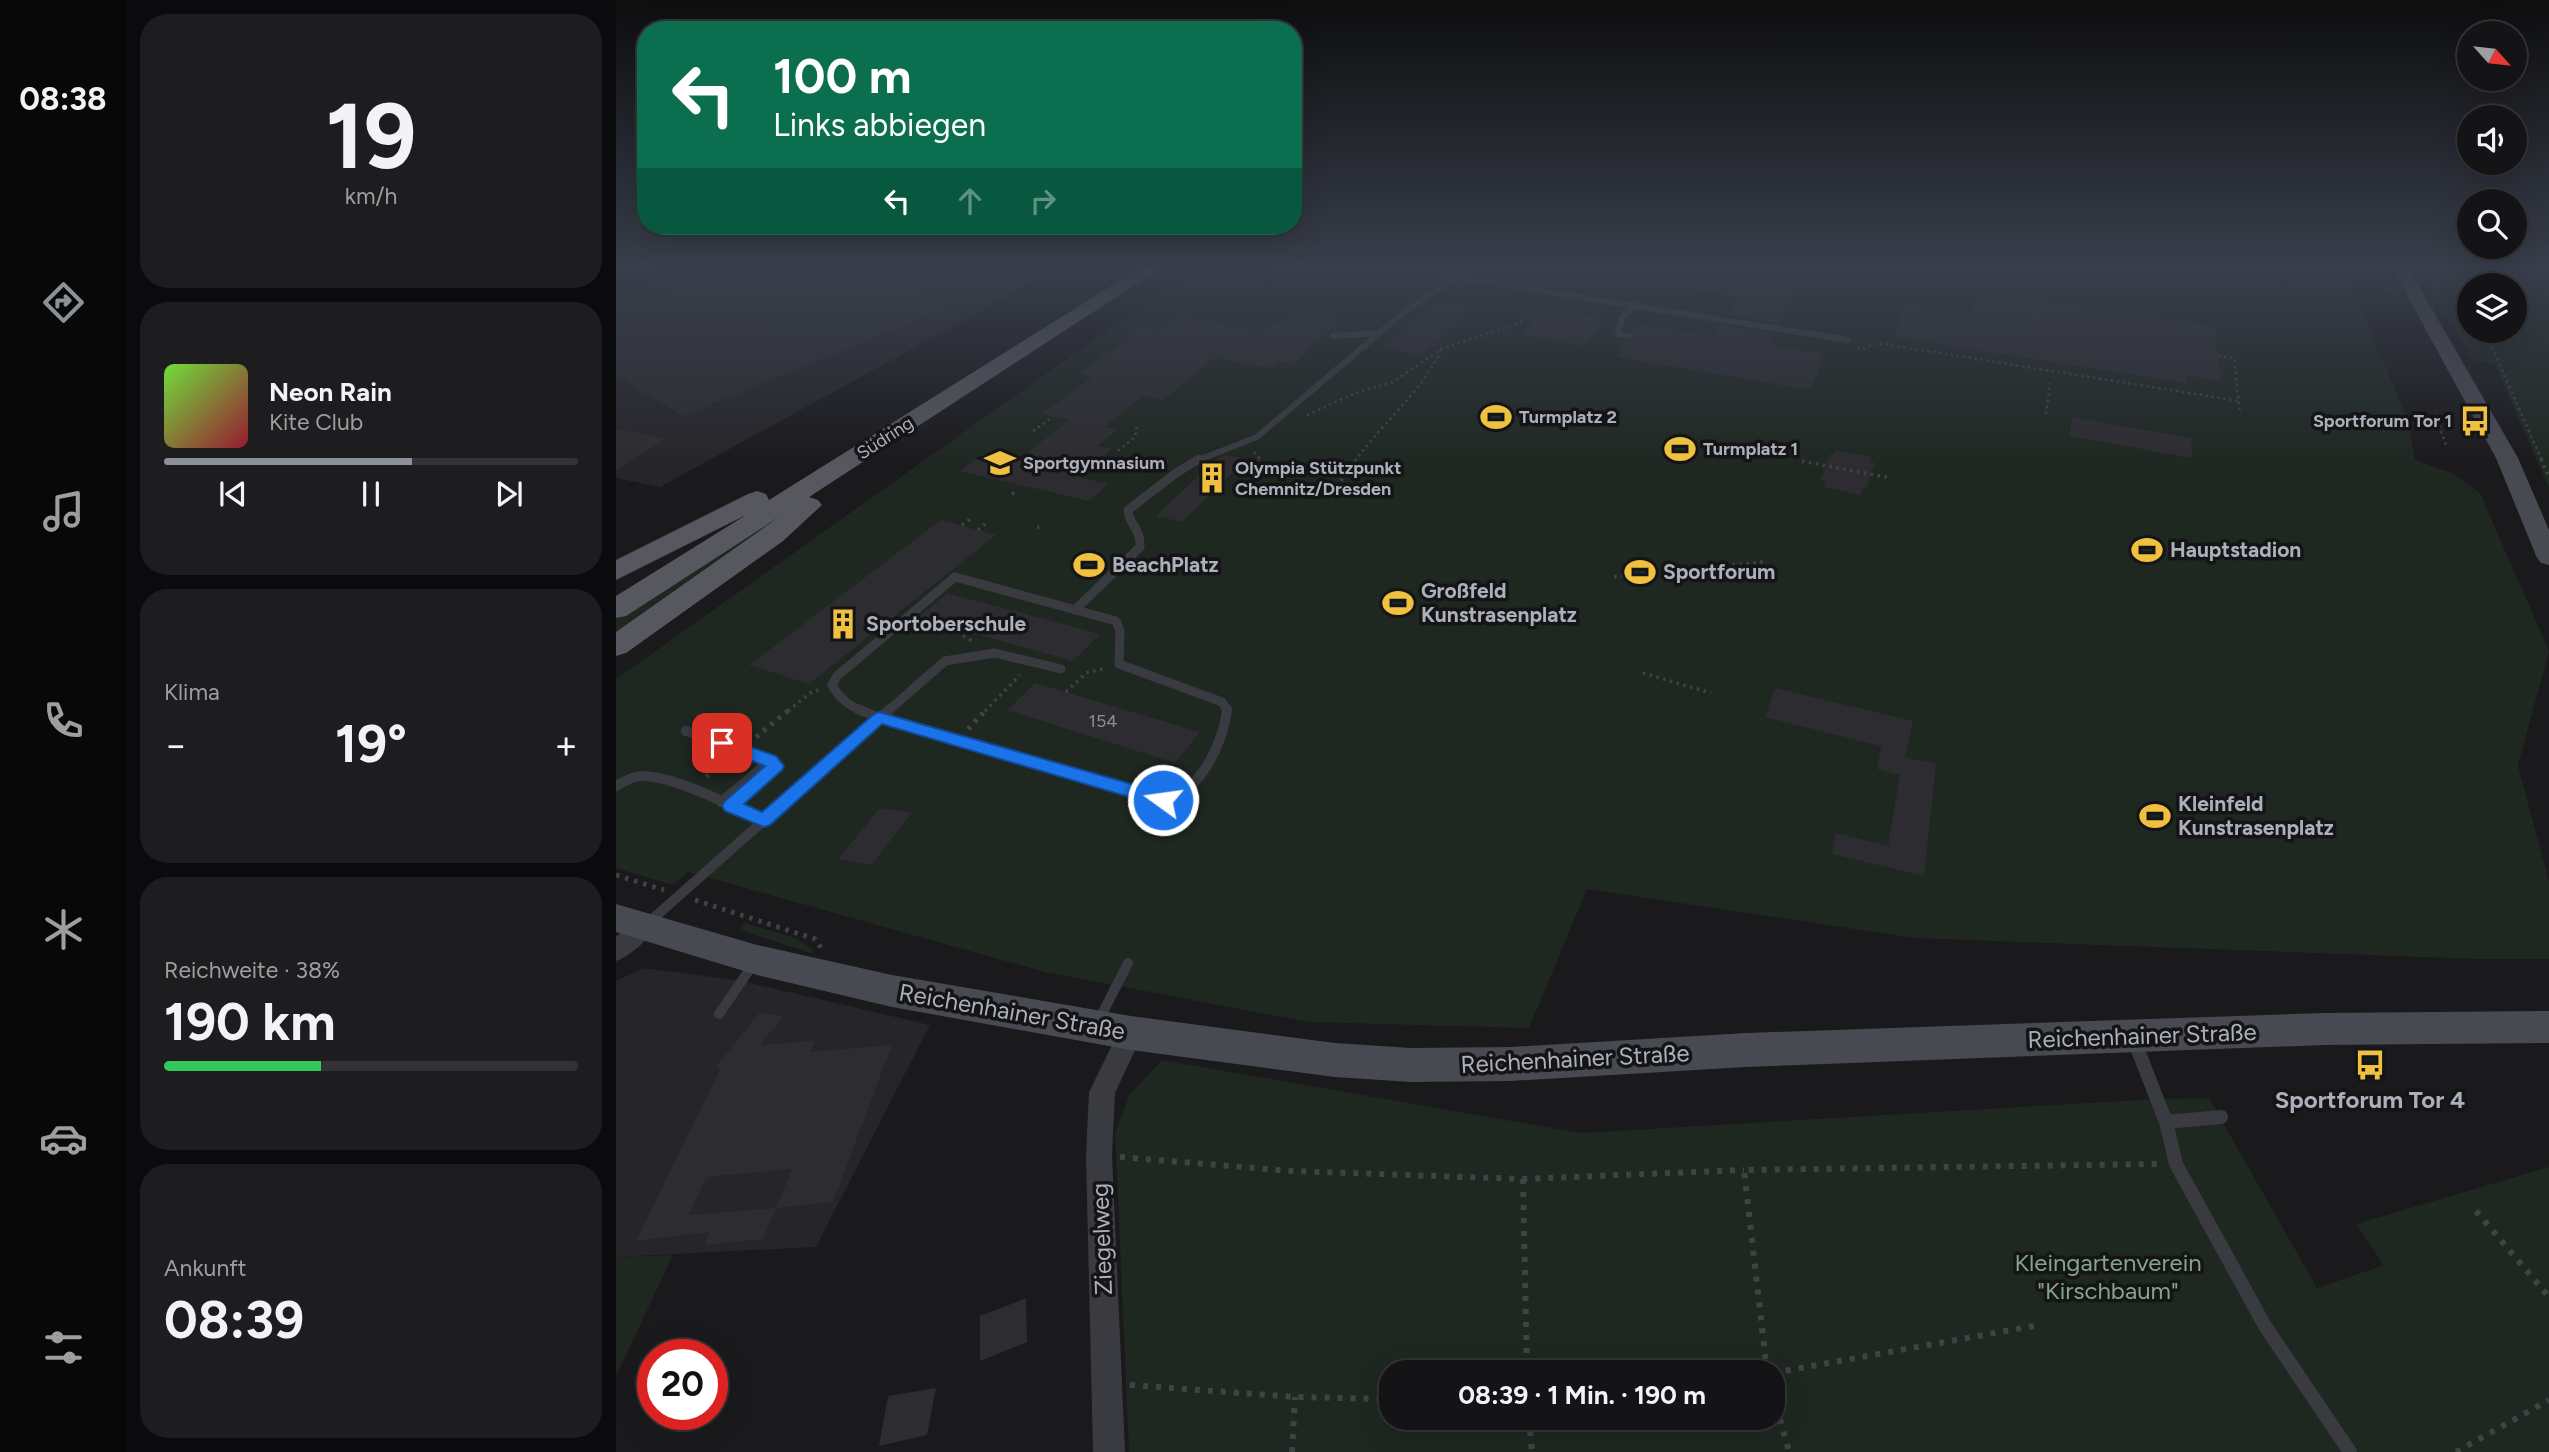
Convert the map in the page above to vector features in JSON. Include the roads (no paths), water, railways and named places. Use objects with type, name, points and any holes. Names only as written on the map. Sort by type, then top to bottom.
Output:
[{"type":"main road","name":"Südring","points":[[616,589],[1025,334]]},
{"type":"main road","name":"Südring","points":[[616,609],[1049,334]]},
{"type":"main road","points":[[2439,334],[2507,458],[2549,558]]},
{"type":"main road","points":[[616,646],[774,535],[798,516],[868,449]]},
{"type":"main road","points":[[616,571],[776,489]]},
{"type":"main road","name":"Reichenhainer Straße","points":[[630,921],[757,960],[825,977],[1131,1032],[1335,1060],[1411,1065],[1523,1064],[1746,1050],[2324,1029],[2549,1027]]},
{"type":"street","points":[[616,951],[630,921]]},
{"type":"street","name":"Ziegelweg","points":[[1109,1452],[1099,1155],[1102,1092],[1131,1032]]},
{"type":"lane","points":[[1333,336],[1359,334]]},
{"type":"lane","points":[[1074,610],[1140,547],[1141,533],[1128,515],[1128,510],[1186,465],[1211,453],[1254,439],[1378,334]]},
{"type":"lane","points":[[1618,334],[1629,336]]},
{"type":"lane","points":[[1810,334],[1848,340]]},
{"type":"lane","points":[[955,578],[1074,610],[1109,619],[1120,626],[1116,657],[1125,669],[1212,696],[1227,709],[1224,728],[1196,778],[1180,796],[1154,799],[879,718],[853,708],[834,691],[832,685],[842,671],[955,578]]},
{"type":"lane","points":[[630,921],[678,895],[936,667],[955,658],[995,653],[1061,669]]},
{"type":"lane","points":[[686,731],[741,749],[771,761],[776,766],[726,804]]},
{"type":"lane","points":[[616,786],[632,778],[649,776],[764,820]]},
{"type":"lane","points":[[719,1014],[757,960]]},
{"type":"lane","points":[[1096,1026],[1128,963]]},
{"type":"lane","points":[[2132,1036],[2166,1122],[2176,1164],[2265,1326],[2350,1452]]},
{"type":"lane","points":[[2166,1122],[2221,1117]]},
{"type":"place","name":"Turmplatz 2","points":[[1496,417]]},
{"type":"place","name":"Sportforum Tor 1","points":[[2475,421]]},
{"type":"place","name":"Turmplatz 1","points":[[1680,449]]},
{"type":"place","name":"Sportgymnasium","points":[[1000,463]]},
{"type":"place","name":"Olympia Stützpunkt Chemnitz/Dresden","points":[[1212,478]]},
{"type":"place","name":"Hauptstadion","points":[[2147,550]]},
{"type":"place","name":"BeachPlatz","points":[[1089,565]]},
{"type":"place","name":"Sportforum","points":[[1640,572]]},
{"type":"place","name":"Großfeld Kunstrasenplatz","points":[[1398,603]]},
{"type":"place","name":"Sportoberschule","points":[[843,624]]},
{"type":"place","name":"Kleinfeld Kunstrasenplatz","points":[[2155,816]]},
{"type":"place","name":"Sportforum Tor 4","points":[[2370,1065]]},
{"type":"park label","name":"Kleingartenverein \"Kirschbaum\"","points":[[2108,1277]]}]
